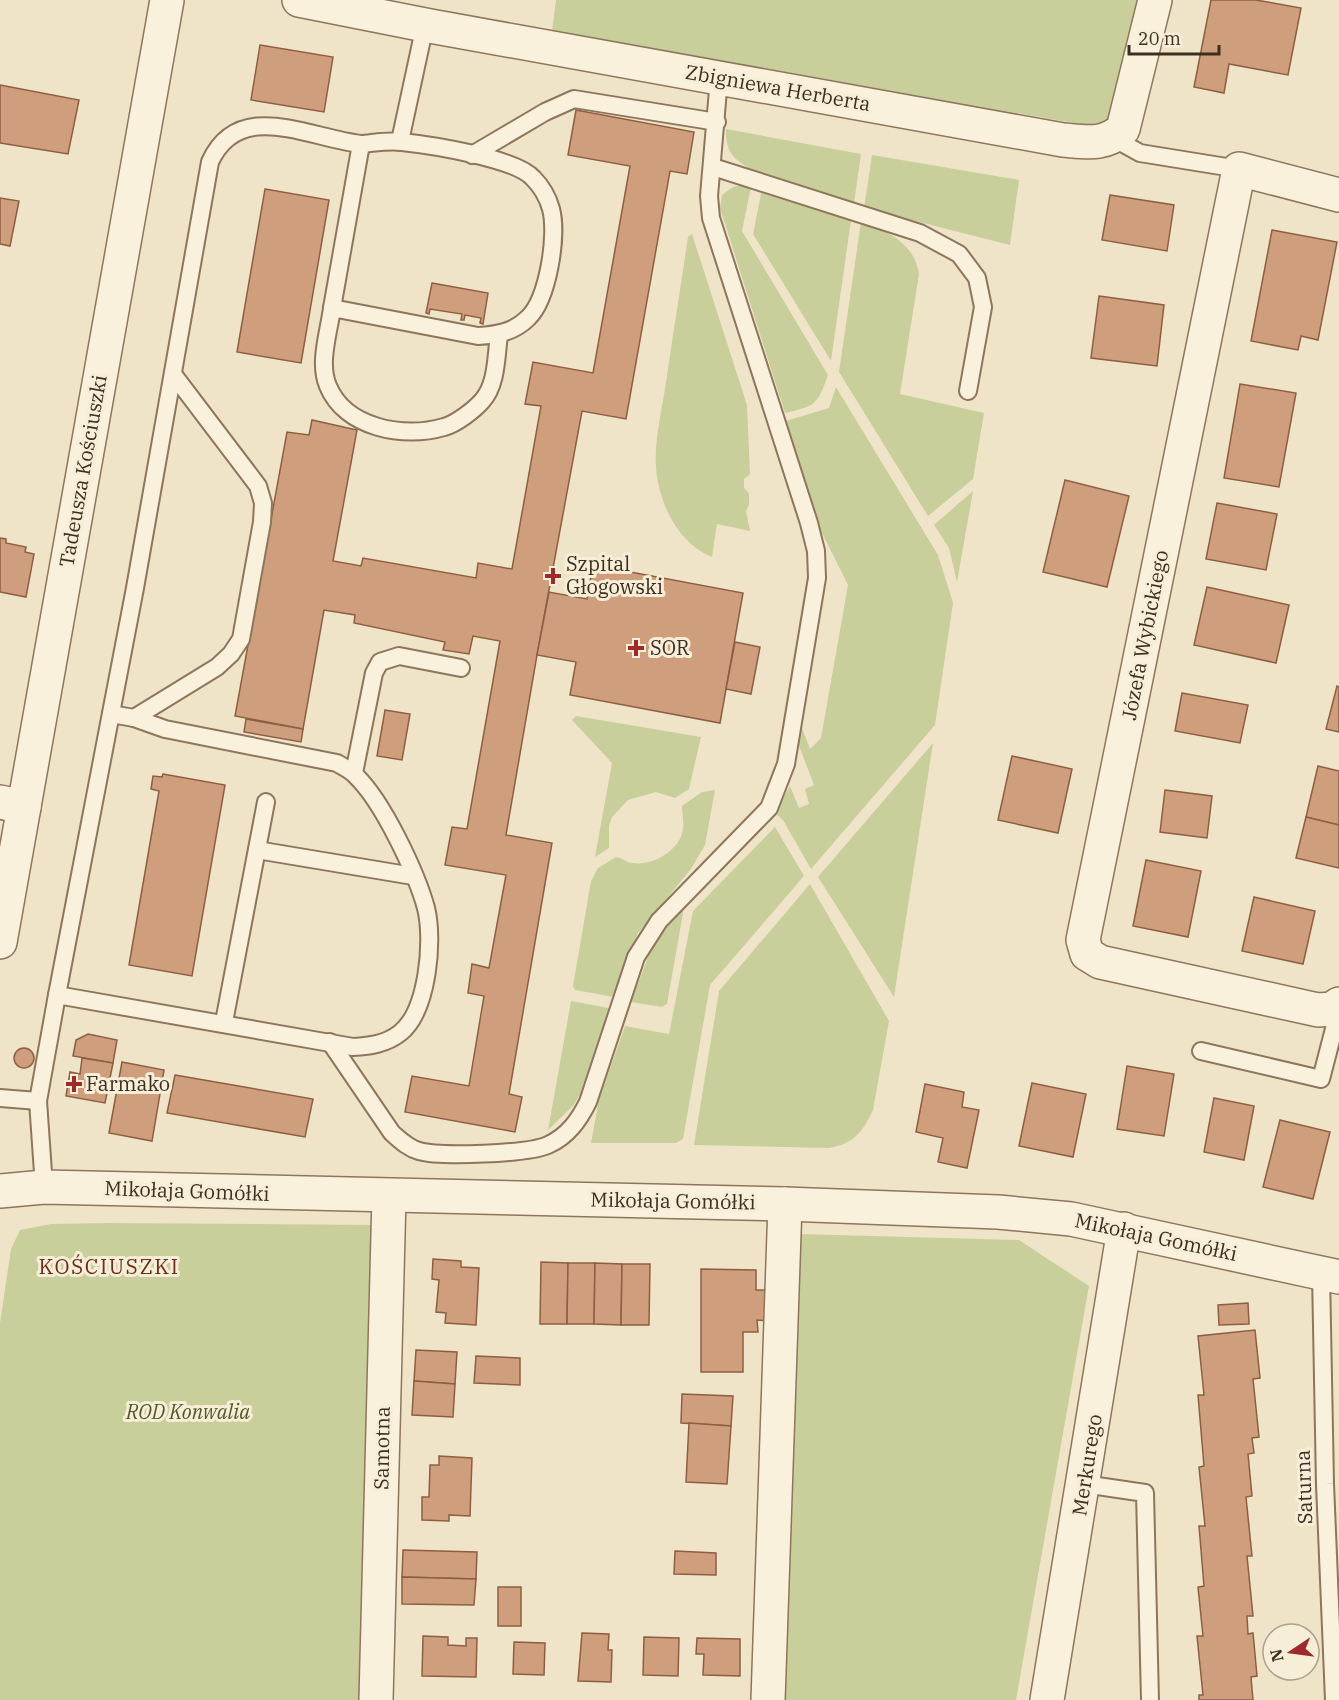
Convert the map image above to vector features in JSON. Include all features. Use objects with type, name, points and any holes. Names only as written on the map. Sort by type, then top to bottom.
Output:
[{"type":"street","name":"Tadeusza Kościuszki","points":[[0,942],[12,805],[167,0]]},
{"type":"street","name":"Zbigniewa Herberta","points":[[298,0],[424,25],[1063,140],[1097,143],[1113,138]]},
{"type":"street","points":[[1113,138],[1123,129],[1127,117],[1155,0]]},
{"type":"street","points":[[1239,169],[1339,195]]},
{"type":"street","name":"Józefa Wybickiego","points":[[1239,169],[1083,940],[1087,954],[1100,962],[1318,1010],[1336,1006]]},
{"type":"street","name":"Mikołaja Gomółki","points":[[0,1191],[44,1187],[785,1204],[998,1212],[1071,1219],[1124,1229],[1330,1275]]},
{"type":"street","name":"Samotna","points":[[376,1700],[389,1196]]},
{"type":"street","points":[[768,1700],[785,1204]]},
{"type":"street","name":"Merkurego","points":[[1047,1700],[1124,1229]]},
{"type":"lane","points":[[400,141],[424,25]]},
{"type":"lane","points":[[330,1042],[392,1133],[419,1151],[517,1151],[549,1144],[579,1120],[588,1102],[636,957],[645,939],[658,921],[769,808],[778,790],[786,764],[817,578],[816,551],[711,218],[709,196],[719,78]]},
{"type":"lane","points":[[472,155],[544,112],[574,99],[717,122]]},
{"type":"lane","points":[[44,1187],[38,1101],[111,714],[210,162],[216,148],[238,131],[264,124],[361,144],[400,141],[517,166],[532,176],[544,192],[551,208],[555,230],[538,303],[529,318],[499,335],[478,336],[332,308]]},
{"type":"lane","points":[[1113,138],[1140,153],[1239,169]]},
{"type":"lane","points":[[361,144],[332,308],[324,368],[327,385],[335,399],[358,419],[379,428],[412,432],[446,427],[474,408],[490,388],[499,335]]},
{"type":"lane","points":[[713,167],[920,233],[959,254],[976,278],[983,307],[968,391]]},
{"type":"lane","points":[[134,718],[217,667],[231,654],[241,639],[262,522],[263,503],[258,486],[173,374]]},
{"type":"lane","points":[[354,773],[374,673],[380,662],[399,656],[461,668]]},
{"type":"lane","points":[[57,995],[224,1022],[353,1047],[376,1046],[400,1033],[412,1018],[423,985],[430,932],[425,907],[392,829],[368,788],[354,773],[337,764],[165,729],[134,718],[111,714]]},
{"type":"lane","points":[[224,1022],[266,802]]},
{"type":"lane","points":[[257,850],[413,876]]},
{"type":"lane","points":[[1201,1051],[1321,1079],[1335,1025],[1336,1006]]},
{"type":"lane","points":[[0,1098],[38,1101]]},
{"type":"lane","name":"Saturna","points":[[1330,1275],[1325,1484],[1334,1700]]},
{"type":"lane","points":[[1084,1484],[1145,1493],[1150,1700]]},
{"type":"green space","points":[[556,0],[1140,0],[1111,115],[1105,122],[1085,125],[552,31]]},
{"type":"green space","points":[[726,129],[861,154],[854,203],[774,179],[745,166],[729,149]]},
{"type":"green space","points":[[872,155],[1019,180],[1010,245],[864,208]]},
{"type":"green space","points":[[743,185],[751,187],[742,231],[828,375],[814,403],[785,413],[720,208],[722,195],[733,187]]},
{"type":"green space","points":[[762,189],[851,220],[831,361],[753,234]]},
{"type":"green space","points":[[861,222],[899,240],[912,254],[919,274],[900,394],[984,413],[973,479],[928,516],[839,372]]},
{"type":"green space","points":[[692,234],[747,405],[750,474],[744,479],[744,488],[749,493],[749,505],[746,511],[750,531],[717,524],[712,557],[689,542],[672,521],[661,495],[656,468],[659,425],[688,237]]},
{"type":"green space","points":[[836,387],[938,555],[953,603],[935,725],[811,869],[783,820],[775,813],[790,786],[799,808],[809,804],[805,789],[814,785],[798,743],[802,728],[810,749],[821,738],[848,585],[822,533],[786,421],[829,408]]},
{"type":"green space","points":[[973,491],[957,582],[949,548],[934,525]]},
{"type":"green space","points":[[576,716],[701,737],[689,789],[675,798],[656,792],[628,800],[612,817],[609,826],[609,848],[595,857],[612,763],[572,720]]},
{"type":"green space","points":[[933,743],[894,997],[818,877]]},
{"type":"green space","points":[[715,790],[705,845],[691,869],[638,933],[614,997],[575,990],[573,986],[591,881],[598,868],[616,857],[631,863],[640,863],[655,860],[669,852],[682,834],[682,806],[702,792]]},
{"type":"green space","points":[[775,827],[804,876],[710,985],[683,1139],[676,1143],[591,1143],[599,1100],[625,1026],[669,1034],[693,911]]},
{"type":"green space","points":[[810,884],[889,1021],[873,1110],[856,1136],[845,1143],[829,1148],[694,1145],[719,991]]},
{"type":"green space","points":[[684,907],[667,1004],[662,1007],[631,1002],[653,944]]},
{"type":"green space","points":[[571,1001],[609,1008],[580,1094],[574,1105],[548,1130]]},
{"type":"green space","name":"ROD Konwalia","points":[[51,1224],[381,1225],[365,1700],[0,1700],[0,1323],[11,1249],[20,1230]]},
{"type":"green space","points":[[799,1234],[1019,1240],[1089,1286],[1016,1700],[782,1700]]},
{"type":"building","points":[[1211,0],[1256,0],[1301,8],[1288,75],[1229,64],[1224,93],[1194,87]]},
{"type":"building","points":[[260,45],[333,57],[324,112],[251,100]]},
{"type":"building","points":[[0,85],[79,100],[68,154],[0,143]]},
{"type":"building","points":[[576,110],[694,132],[687,174],[670,171],[626,419],[582,411],[537,655],[506,835],[552,843],[509,1094],[522,1097],[515,1132],[405,1112],[412,1076],[469,1086],[484,996],[468,993],[472,964],[489,968],[506,875],[445,865],[452,827],[467,829],[500,641],[473,636],[469,654],[443,650],[445,642],[354,623],[355,615],[324,610],[303,729],[235,716],[287,432],[309,435],[312,420],[357,430],[333,561],[361,566],[363,558],[476,578],[478,563],[512,569],[541,406],[525,404],[533,362],[593,373],[630,166],[568,155]]},
{"type":"building","points":[[265,189],[329,200],[301,363],[237,352]]},
{"type":"building","points":[[1110,195],[1174,205],[1167,251],[1102,240]]},
{"type":"building","points":[[0,198],[19,201],[10,246],[0,244]]},
{"type":"building","points":[[1272,230],[1337,242],[1318,340],[1301,336],[1298,350],[1251,341]]},
{"type":"building","points":[[432,283],[488,293],[483,324],[480,323],[481,318],[465,315],[464,320],[461,320],[462,314],[430,309],[429,314],[426,313]]},
{"type":"building","points":[[1099,296],[1164,305],[1157,366],[1091,358]]},
{"type":"building","points":[[1240,384],[1296,393],[1279,487],[1224,478]]},
{"type":"building","points":[[1065,480],[1129,496],[1107,587],[1043,572]]},
{"type":"building","points":[[1217,503],[1277,514],[1266,570],[1206,559]]},
{"type":"building","points":[[0,538],[6,539],[6,543],[26,547],[25,552],[34,554],[26,597],[0,592]]},
{"type":"building","name":"SOR","points":[[593,565],[743,593],[720,723],[570,695],[576,662],[537,655],[549,592],[587,599]]},
{"type":"building","points":[[1207,587],[1289,605],[1276,663],[1194,645]]},
{"type":"building","points":[[735,642],[760,647],[751,694],[726,689]]},
{"type":"building","points":[[1337,686],[1339,687],[1339,732],[1326,729]]},
{"type":"building","points":[[1182,693],[1248,705],[1240,743],[1175,731]]},
{"type":"building","points":[[385,710],[410,714],[402,760],[377,756]]},
{"type":"building","points":[[246,719],[303,729],[301,742],[244,732]]},
{"type":"building","points":[[1012,756],[1072,769],[1058,833],[998,820]]},
{"type":"building","points":[[1318,766],[1339,771],[1339,825],[1306,817]]},
{"type":"building","points":[[163,774],[225,785],[192,976],[129,965],[159,791],[151,789],[153,776],[162,777]]},
{"type":"building","points":[[1165,790],[1212,796],[1207,838],[1160,832]]},
{"type":"building","points":[[1306,817],[1339,825],[1339,868],[1296,858]]},
{"type":"building","points":[[1146,860],[1201,871],[1188,937],[1133,926]]},
{"type":"building","points":[[1254,897],[1315,911],[1303,964],[1242,951]]},
{"type":"building","points":[[88,1034],[117,1040],[113,1063],[73,1056],[76,1040]]},
{"type":"building","points":[[24,1048],[31,1051],[34,1058],[31,1065],[24,1068],[17,1065],[14,1058],[17,1051]]},
{"type":"building","points":[[82,1058],[113,1063],[105,1103],[66,1096],[70,1072],[80,1074]]},
{"type":"building","points":[[122,1062],[164,1070],[152,1141],[109,1133]]},
{"type":"building","points":[[1127,1066],[1174,1074],[1164,1136],[1117,1129]]},
{"type":"building","points":[[175,1075],[313,1099],[305,1137],[167,1113]]},
{"type":"building","points":[[1032,1083],[1086,1094],[1073,1157],[1019,1146]]},
{"type":"building","points":[[925,1084],[964,1092],[962,1107],[979,1110],[967,1168],[938,1162],[943,1138],[916,1132]]},
{"type":"building","points":[[1214,1098],[1254,1106],[1244,1160],[1204,1152]]},
{"type":"building","points":[[1280,1120],[1330,1132],[1313,1199],[1263,1187]]},
{"type":"building","points":[[433,1259],[461,1261],[461,1267],[479,1268],[476,1325],[445,1323],[446,1313],[436,1312],[439,1280],[432,1279]]},
{"type":"building","points":[[541,1262],[568,1263],[567,1324],[540,1324]]},
{"type":"building","points":[[568,1263],[595,1263],[594,1324],[567,1324]]},
{"type":"building","points":[[595,1263],[622,1264],[621,1325],[594,1324]]},
{"type":"building","points":[[622,1264],[650,1264],[649,1325],[621,1325]]},
{"type":"building","points":[[701,1269],[756,1270],[756,1290],[771,1290],[771,1321],[757,1320],[758,1332],[743,1332],[743,1372],[701,1372]]},
{"type":"building","points":[[1248,1303],[1249,1324],[1219,1325],[1218,1305]]},
{"type":"building","points":[[1255,1330],[1260,1378],[1253,1379],[1259,1437],[1252,1438],[1254,1453],[1248,1454],[1252,1496],[1246,1497],[1252,1556],[1247,1556],[1253,1616],[1247,1616],[1248,1634],[1253,1633],[1257,1676],[1251,1677],[1253,1700],[1199,1700],[1199,1695],[1203,1695],[1197,1636],[1203,1636],[1198,1587],[1204,1586],[1199,1526],[1205,1526],[1199,1467],[1204,1466],[1198,1395],[1204,1395],[1198,1336]]},
{"type":"building","points":[[416,1350],[457,1352],[455,1384],[414,1381]]},
{"type":"building","points":[[476,1356],[520,1358],[520,1385],[474,1383]]},
{"type":"building","points":[[414,1381],[455,1384],[453,1417],[412,1415]]},
{"type":"building","points":[[682,1394],[733,1396],[731,1426],[681,1423]]},
{"type":"building","points":[[689,1423],[731,1426],[727,1484],[686,1482]]},
{"type":"building","points":[[439,1456],[472,1458],[470,1516],[449,1515],[449,1521],[422,1520],[422,1497],[429,1497],[430,1465],[439,1465]]},
{"type":"building","points":[[403,1550],[477,1552],[476,1579],[402,1577]]},
{"type":"building","points":[[675,1551],[716,1553],[716,1575],[674,1574]]},
{"type":"building","points":[[402,1577],[476,1579],[474,1605],[402,1604]]},
{"type":"building","points":[[498,1587],[521,1587],[521,1626],[498,1626]]},
{"type":"building","points":[[582,1633],[609,1634],[608,1650],[612,1650],[611,1682],[578,1681]]},
{"type":"building","points":[[423,1636],[448,1637],[448,1645],[466,1646],[466,1638],[477,1638],[476,1677],[422,1676]]},
{"type":"building","points":[[644,1637],[679,1638],[678,1676],[643,1675]]},
{"type":"building","points":[[697,1638],[740,1639],[740,1676],[703,1675],[704,1654],[696,1654]]},
{"type":"building","points":[[514,1642],[545,1643],[544,1675],[513,1674]]},
{"type":"place","name":"Szpital Głogowski","points":[[553,576]]},
{"type":"place","name":"SOR","points":[[636,648]]},
{"type":"place","name":"Farmako","points":[[74,1084]]},
{"type":"district","name":"KOŚCIUSZKI","points":[[109,1267]]}]
